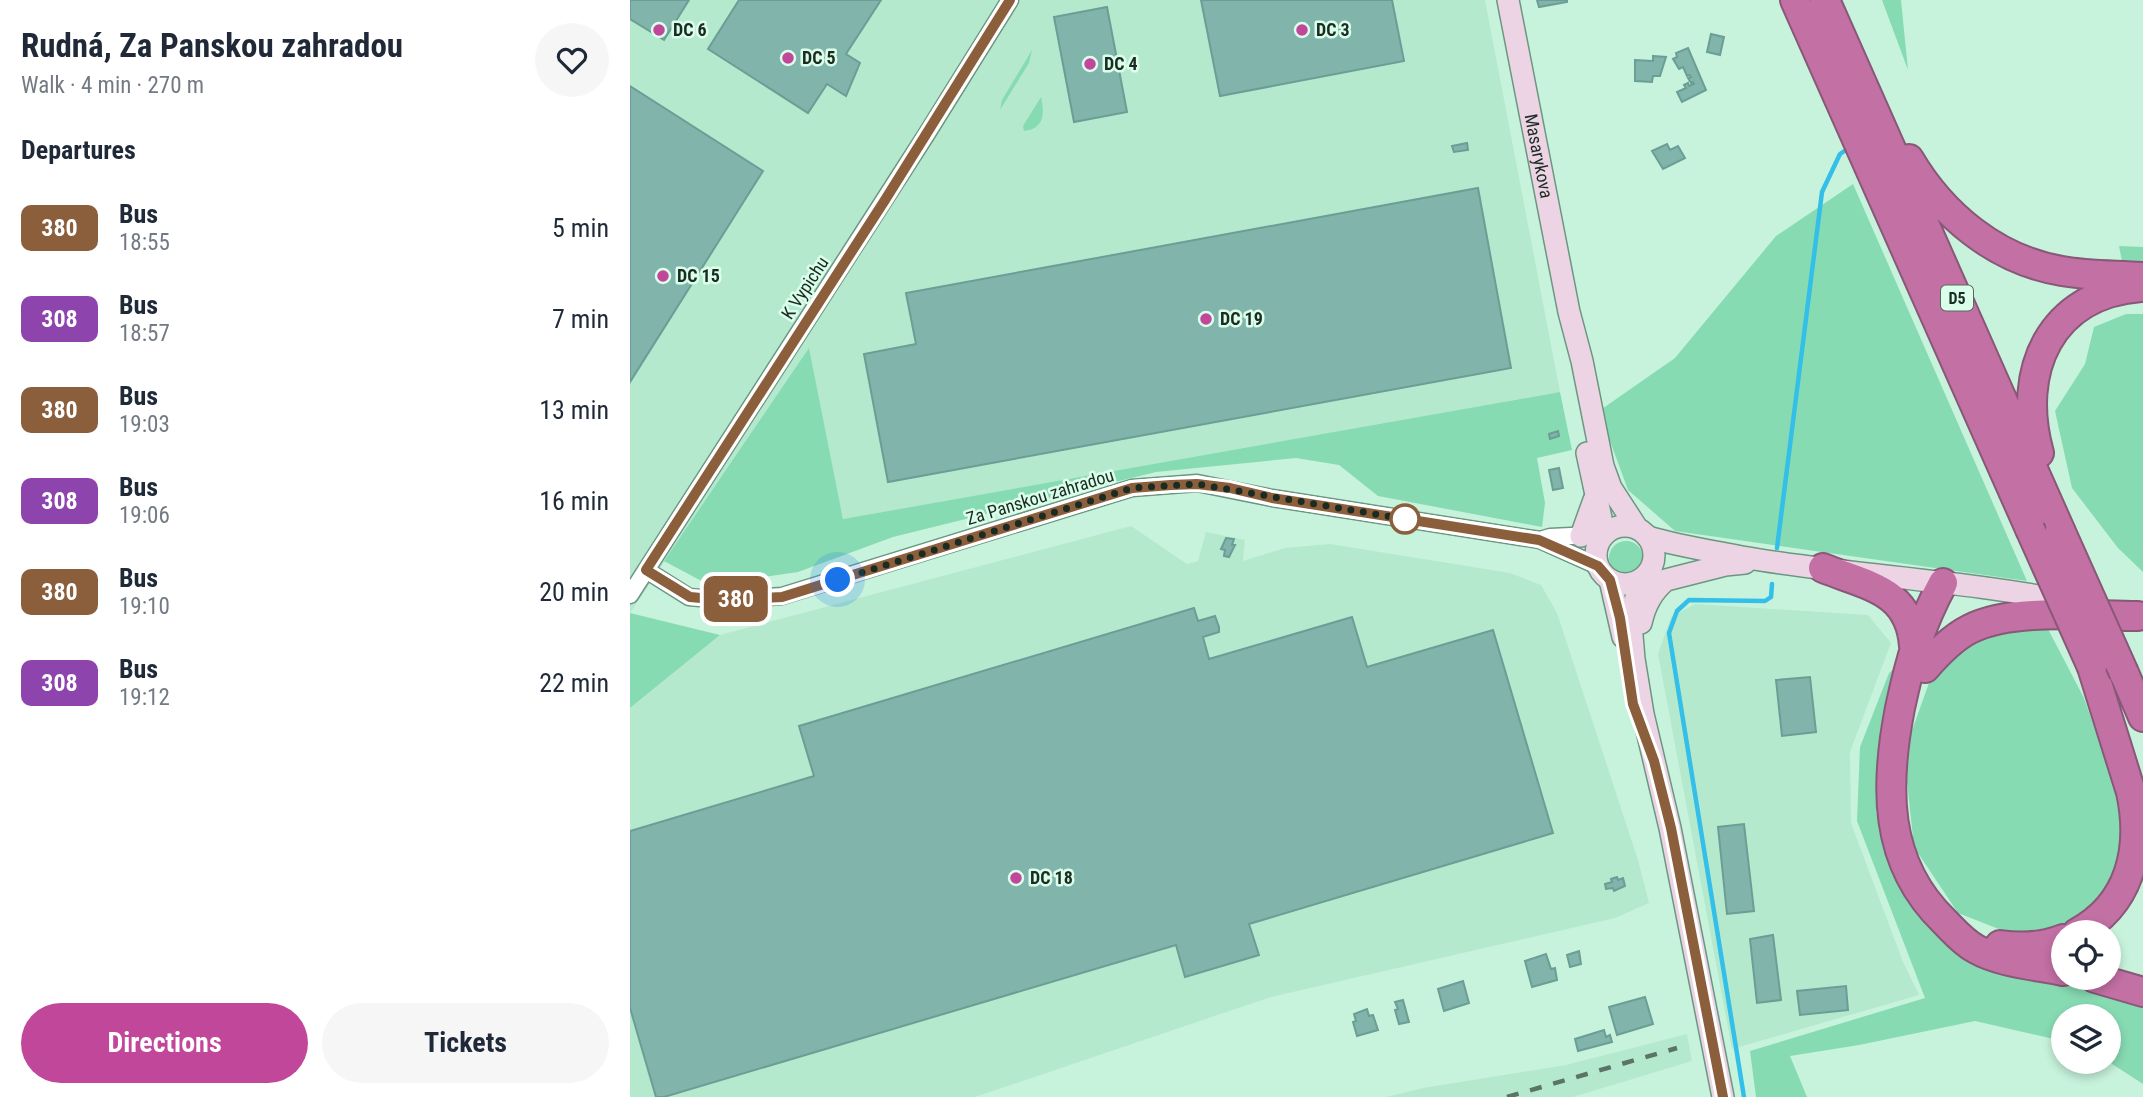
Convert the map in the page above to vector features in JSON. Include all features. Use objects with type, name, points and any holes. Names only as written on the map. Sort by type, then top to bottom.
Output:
[{"type":"highway","name":"D5","points":[[1795,0],[2143,784]]},
{"type":"highway","name":"D5","points":[[1825,0],[2143,717]]},
{"type":"highway","points":[[1854,66],[1917,173],[1948,211],[1974,233],[2013,255],[2042,267],[2077,273],[2143,277]]},
{"type":"highway","points":[[2060,530],[2031,419],[2032,386],[2039,362],[2050,338],[2066,318],[2082,305],[2110,292],[2143,287]]},
{"type":"highway","points":[[1823,568],[1894,599],[1910,620],[1920,658]]},
{"type":"highway","points":[[1942,583],[1944,622],[1920,658],[1896,726],[1890,800],[1897,839],[1912,880],[1922,897],[1968,944],[1986,953],[2051,968]]},
{"type":"highway","points":[[1920,658],[1970,629],[1994,621],[2039,615],[2141,612]]},
{"type":"highway","points":[[2092,667],[2131,792],[2137,836],[2134,859],[2120,892],[2106,910],[2093,920]]},
{"type":"highway","points":[[1948,926],[1978,939],[2016,947],[2051,942]]},
{"type":"highway","points":[[2121,986],[2143,992]]},
{"type":"main road","name":"Masarykova","points":[[1508,0],[1569,312],[1582,361],[1603,466],[1611,488],[1643,533]]},
{"type":"main road","name":"Masarykova","points":[[1569,312],[1572,360],[1595,491],[1590,516],[1595,534]]},
{"type":"main road","points":[[1654,761],[1633,704],[1620,618],[1596,551],[1595,534],[1619,526],[1675,545],[1767,561],[2141,612]]},
{"type":"main road","points":[[1643,533],[1654,553],[1632,613],[1631,633],[1643,714],[1671,828],[1723,1097]]},
{"type":"main road","points":[[1654,761],[1650,702],[1642,666],[1640,638],[1643,612],[1653,594],[1666,580],[1725,565],[1767,561]]},
{"type":"main road","points":[[1604,573],[1624,584],[1646,573],[1689,562],[1725,565]]},
{"type":"street","name":"K Vypichu","points":[[630,595],[885,200],[1010,0]]},
{"type":"street","name":"Za Panskou zahradou","points":[[646,570],[690,597],[723,600],[782,597],[1132,488],[1197,484],[1539,540],[1604,573]]},
{"type":"street","name":"Za Panskou zahradou","points":[[1539,540],[1595,534]]},
{"type":"shaded area","points":[[630,0],[1485,0],[1560,392],[843,519],[809,349],[630,613]]},
{"type":"shaded area","points":[[1882,0],[1901,0],[1908,70]]},
{"type":"shaded area","points":[[1032,50],[1029,63],[1000,110],[1002,100]]},
{"type":"shaded area","points":[[1041,97],[1042,120],[1036,127],[1024,131],[1023,126]]},
{"type":"shaded area","points":[[1853,184],[2027,581],[1675,531],[1628,490],[1599,411],[1675,358],[1776,236]]},
{"type":"shaded area","points":[[2119,246],[2143,247],[2143,269],[2123,266]]},
{"type":"shaded area","points":[[2126,314],[2143,314],[2143,572],[2118,548],[2072,488],[2055,411],[2085,364],[2094,327]]},
{"type":"shaded area","points":[[809,348],[843,519],[1560,392],[1572,450],[1537,458],[1545,503],[1542,527],[1378,496],[1339,465],[1296,458],[1156,472],[893,537],[798,572],[709,585],[664,561]]},
{"type":"shaded area","points":[[1131,526],[1187,564],[1198,561],[1206,532],[1245,540],[1243,561],[1285,548],[1330,544],[1510,573],[1541,585],[1557,613],[1638,860],[1649,903],[1615,918],[1271,997],[975,1097],[630,1097],[630,708],[720,635]]},
{"type":"shaded area","points":[[1626,541],[1638,546],[1643,558],[1638,570],[1626,575],[1614,570],[1609,558],[1614,546]]},
{"type":"shaded area","points":[[1695,604],[1868,615],[1891,643],[1850,752],[1851,823],[1903,962],[1919,995],[1732,1049],[1658,654],[1671,617]]},
{"type":"shaded area","points":[[630,613],[720,635],[630,708]]},
{"type":"shaded area","points":[[2048,629],[2084,698],[2129,825],[2111,891],[2072,920],[2051,920],[2051,928],[2009,933],[1958,913],[1914,847],[1904,753],[1930,680],[1974,636]]},
{"type":"shaded area","points":[[1899,665],[1876,812],[1901,888],[1924,919],[1991,963],[2051,978],[2051,990],[2099,990],[2143,1001],[2143,1084],[2121,1070],[2121,1004],[2051,1004],[2051,1038],[1975,1021],[1790,1056],[1807,1097],[1756,1097],[1750,1051],[1925,998],[1857,821],[1860,747],[1889,673]]},
{"type":"shaded area","points":[[1687,1034],[1692,1061],[1573,1097],[1386,1097],[1423,1088],[1566,1065]]},
{"type":"building","name":"DC 6","points":[[630,0],[689,0],[664,40],[630,19]]},
{"type":"building","name":"DC 5","points":[[739,0],[881,0],[846,54],[860,63],[846,96],[827,84],[808,113],[708,49]]},
{"type":"building","name":"DC 3","points":[[1201,0],[1392,0],[1404,61],[1220,96]]},
{"type":"building","points":[[1537,0],[1567,0],[1567,2],[1539,7]]},
{"type":"building","name":"DC 4","points":[[1107,7],[1127,112],[1074,122],[1054,17]]},
{"type":"building","points":[[1711,34],[1724,37],[1720,55],[1707,52]]},
{"type":"building","points":[[1688,48],[1706,90],[1682,102],[1677,92],[1686,88],[1684,85],[1688,83],[1689,86],[1694,84],[1683,67],[1679,69],[1673,59],[1677,57],[1676,53]]},
{"type":"building","points":[[1653,56],[1666,57],[1660,76],[1653,76],[1652,82],[1635,81],[1635,60],[1653,61]]},
{"type":"building","name":"DC 15","points":[[630,86],[763,171],[630,382]]},
{"type":"building","points":[[1467,143],[1468,150],[1454,152],[1452,146]]},
{"type":"building","points":[[1667,144],[1670,150],[1678,146],[1685,158],[1663,169],[1652,151]]},
{"type":"building","name":"DC 19","points":[[1478,188],[1511,368],[888,482],[864,354],[916,344],[906,293]]},
{"type":"building","points":[[1558,431],[1559,436],[1550,439],[1549,434]]},
{"type":"building","points":[[1559,468],[1563,488],[1553,490],[1549,470]]},
{"type":"building","points":[[1226,538],[1234,539],[1232,545],[1235,545],[1229,557],[1224,556],[1225,550],[1221,549]]},
{"type":"building","name":"DC 18","points":[[1194,608],[1198,621],[1215,616],[1219,627],[1219,632],[1203,637],[1209,659],[1352,617],[1367,667],[1493,630],[1553,833],[1249,924],[1259,955],[1185,977],[1176,945],[664,1097],[656,1097],[630,1008],[630,831],[814,776],[799,726]]},
{"type":"building","points":[[1810,677],[1816,732],[1782,736],[1776,680]]},
{"type":"building","points":[[1744,824],[1754,911],[1727,914],[1718,827]]},
{"type":"building","points":[[1617,877],[1618,880],[1623,878],[1625,886],[1614,891],[1613,888],[1606,889],[1605,884]]},
{"type":"building","points":[[1773,935],[1781,1000],[1757,1003],[1750,939]]},
{"type":"building","points":[[1579,951],[1581,964],[1570,967],[1567,955]]},
{"type":"building","points":[[1546,954],[1551,969],[1555,968],[1557,980],[1532,987],[1525,961]]},
{"type":"building","points":[[1463,981],[1469,1003],[1444,1011],[1438,989]]},
{"type":"building","points":[[1846,986],[1848,1010],[1800,1015],[1797,991]]},
{"type":"building","points":[[1645,997],[1653,1024],[1617,1035],[1609,1007]]},
{"type":"building","points":[[1403,1000],[1409,1022],[1399,1024],[1395,1002]]},
{"type":"building","points":[[1367,1009],[1369,1016],[1373,1015],[1378,1030],[1357,1036],[1354,1014]]},
{"type":"building","points":[[1604,1030],[1606,1037],[1610,1035],[1612,1042],[1578,1051],[1575,1039]]},
{"type":"waterway","points":[[1777,548],[1822,192],[1840,154],[1849,148]]},
{"type":"waterway","points":[[1744,1097],[1669,633],[1677,611],[1689,600],[1765,601],[1771,597],[1772,584]]},
{"type":"railway","points":[[1507,1097],[1677,1048]]},
{"type":"bus line","name":"380","points":[[1010,0],[885,200],[646,570],[690,597],[723,600],[782,597],[1132,488],[1197,484],[1539,540],[1573,553],[1598,566],[1610,580],[1620,618],[1633,704],[1654,761],[1671,828],[1723,1097]]},
{"type":"place","name":"DC 6","points":[[659,30]]},
{"type":"place","name":"DC 3","points":[[1302,30]]},
{"type":"place","name":"DC 5","points":[[788,58]]},
{"type":"place","name":"DC 4","points":[[1090,64]]},
{"type":"place","name":"DC 15","points":[[663,276]]},
{"type":"place","name":"DC 19","points":[[1206,319]]},
{"type":"place","name":"DC 18","points":[[1016,878]]},
{"type":"route","points":[[838,580],[1132,488],[1197,484],[1410,520],[1405,519]]}]
